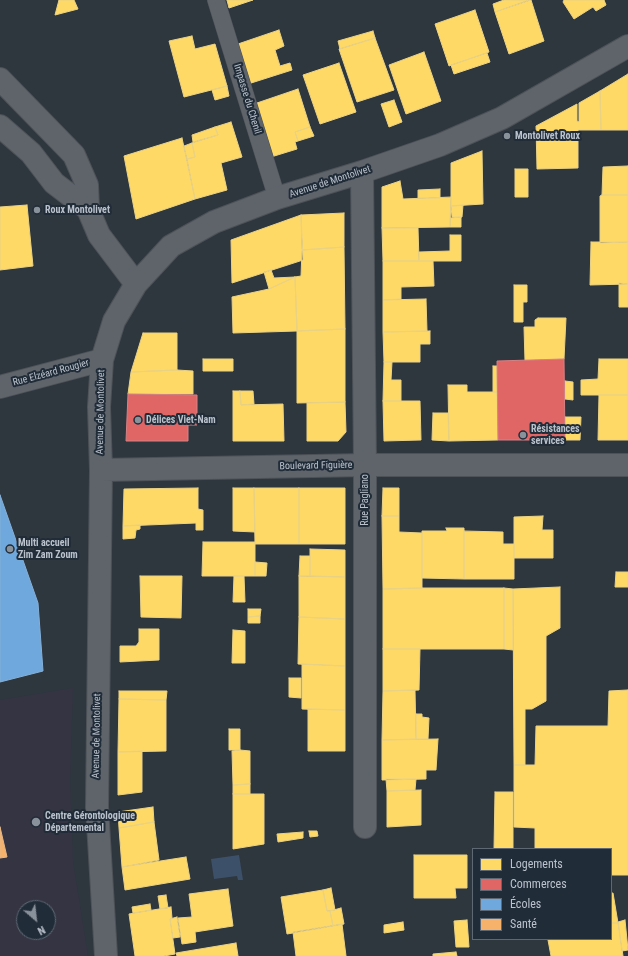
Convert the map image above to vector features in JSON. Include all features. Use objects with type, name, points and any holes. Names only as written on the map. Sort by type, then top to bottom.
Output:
[{"type":"street","name":"Avenue de Montolivet","points":[[106,956],[97,807],[101,470],[99,407],[102,360],[114,321],[136,284],[171,246],[214,222],[278,198],[362,172],[440,145],[502,118],[573,80],[628,46]]},
{"type":"street","points":[[0,79],[74,155],[87,184],[88,209],[102,239],[136,284]]},
{"type":"street","points":[[0,126],[31,153],[54,183],[88,209]]},
{"type":"street","name":"Rue Pagliano","points":[[362,172],[366,465],[365,827]]},
{"type":"street","name":"Rue Elzéard Rougier","points":[[0,387],[102,360]]},
{"type":"street","name":"Boulevard Figuière","points":[[101,470],[366,465],[628,465]]},
{"type":"lane","name":"Impasse du Chenil","points":[[216,0],[278,198]]},
{"type":"shaded area","name":"Centre Gérontologique Départemental","points":[[73,688],[70,781],[73,862],[88,956],[0,956],[0,700]]},
{"type":"shaded area","points":[[239,855],[243,880],[238,880],[237,876],[214,879],[211,859]]},
{"type":"building: Logements","points":[[59,0],[74,0],[78,9],[55,15]]},
{"type":"building: Logements","points":[[227,0],[253,0],[229,8]]},
{"type":"building: Logements","points":[[504,0],[529,0],[495,12],[493,4]]},
{"type":"building: Logements","points":[[531,0],[544,41],[509,54],[495,12]]},
{"type":"building: Logements","points":[[564,0],[604,0],[606,5],[596,11],[593,7],[574,19],[563,2]]},
{"type":"building: Logements","points":[[475,10],[489,52],[449,66],[435,24]]},
{"type":"building: Logements","points":[[279,30],[284,46],[275,50],[280,66],[290,63],[292,70],[248,84],[235,45]]},
{"type":"building: Logements","points":[[373,31],[375,38],[340,49],[338,41]]},
{"type":"building: Logements","points":[[192,36],[195,49],[215,44],[227,86],[184,97],[169,41]]},
{"type":"building: Logements","points":[[375,38],[394,90],[357,102],[339,49]]},
{"type":"building: Logements","points":[[424,52],[441,101],[406,114],[389,65]]},
{"type":"building: Logements","points":[[487,53],[490,62],[454,74],[451,65]]},
{"type":"building: Logements","points":[[339,63],[356,112],[320,124],[303,75]]},
{"type":"building: Logements","points":[[628,74],[628,130],[601,130],[600,91]]},
{"type":"building: Logements","points":[[227,86],[229,96],[215,100],[212,90]]},
{"type":"building: Logements","points":[[298,89],[310,127],[295,132],[298,141],[295,142],[297,149],[271,157],[254,104]]},
{"type":"building: Logements","points":[[600,91],[601,130],[578,130],[578,168],[537,169],[536,126],[577,104],[577,121],[579,122],[579,103]]},
{"type":"building: Logements","points":[[394,100],[402,122],[389,127],[381,104]]},
{"type":"building: Logements","points":[[231,122],[242,157],[221,163],[227,190],[195,199],[187,159],[195,157],[192,143],[218,135],[215,127]]},
{"type":"building: Logements","points":[[215,127],[218,135],[193,142],[192,135]]},
{"type":"building: Logements","points":[[310,127],[314,136],[298,141],[295,132]]},
{"type":"building: Logements","points":[[182,138],[195,199],[136,219],[124,156]]},
{"type":"building: Logements","points":[[192,143],[195,157],[187,159],[184,146]]},
{"type":"building: Logements","points":[[482,151],[483,204],[451,206],[451,163]]},
{"type":"building: Logements","points":[[628,166],[628,195],[602,195],[603,167]]},
{"type":"building: Logements","points":[[515,169],[528,169],[528,197],[515,197]]},
{"type":"building: Logements","points":[[400,181],[403,199],[451,197],[450,227],[382,228],[382,187]]},
{"type":"building: Logements","points":[[440,189],[440,198],[418,198],[418,190]]},
{"type":"building: Logements","points":[[628,195],[628,242],[600,243],[600,196]]},
{"type":"building: Logements","points":[[27,205],[33,266],[0,270],[0,207]]},
{"type":"building: Logements","points":[[463,205],[462,217],[452,217],[451,206]]},
{"type":"building: Logements","points":[[344,213],[344,247],[302,250],[301,215]]},
{"type":"building: Logements","points":[[301,215],[303,260],[232,283],[231,240]]},
{"type":"building: Logements","points":[[461,217],[461,227],[450,227],[450,218]]},
{"type":"building: Logements","points":[[382,228],[418,228],[419,261],[383,261]]},
{"type":"building: Logements","points":[[450,235],[461,235],[461,261],[419,261],[419,252],[450,251]]},
{"type":"building: Logements","points":[[591,242],[628,242],[628,284],[590,285]]},
{"type":"building: Logements","points":[[344,247],[345,329],[297,331],[295,277],[301,276],[302,250]]},
{"type":"building: Logements","points":[[383,261],[433,261],[434,286],[401,287],[401,299],[383,300]]},
{"type":"building: Logements","points":[[271,270],[274,278],[295,277],[269,289],[264,272]]},
{"type":"building: Logements","points":[[295,277],[297,331],[233,333],[232,297],[269,289]]},
{"type":"building: Logements","points":[[619,283],[628,284],[628,307],[619,307]]},
{"type":"building: Logements","points":[[514,285],[527,285],[527,302],[523,302],[523,322],[514,322]]},
{"type":"building: Logements","points":[[426,299],[427,331],[383,332],[383,300]]},
{"type":"building: Logements","points":[[538,318],[566,318],[564,359],[525,361],[524,327],[535,327],[535,320]]},
{"type":"building: Logements","points":[[345,329],[345,402],[297,403],[297,331]]},
{"type":"building: Logements","points":[[430,331],[430,344],[420,344],[420,362],[384,362],[383,332]]},
{"type":"building: Logements","points":[[143,333],[177,333],[177,370],[131,372]]},
{"type":"building: Logements","points":[[203,359],[233,359],[233,371],[203,371]]},
{"type":"building: Logements","points":[[599,359],[628,359],[628,395],[581,395],[581,380],[598,379]]},
{"type":"building: Logements","points":[[384,362],[392,362],[391,380],[401,380],[401,401],[383,401]]},
{"type":"building: Logements","points":[[493,366],[497,366],[497,392],[493,392]]},
{"type":"building: Logements","points":[[177,370],[193,371],[193,394],[128,394],[131,372]]},
{"type":"building: Logements","points":[[565,381],[573,382],[573,400],[565,399]]},
{"type":"building: Logements","points":[[448,385],[467,385],[467,392],[497,392],[498,440],[449,441]]},
{"type":"building: Logements","points":[[233,391],[240,391],[241,405],[283,404],[284,441],[233,441]]},
{"type":"building: Logements","points":[[240,391],[253,391],[254,404],[241,405]]},
{"type":"building: Logements","points":[[599,395],[628,395],[628,440],[598,440]]},
{"type":"building: Logements","points":[[383,401],[420,401],[421,440],[384,441]]},
{"type":"building: Logements","points":[[345,402],[346,432],[338,441],[307,441],[307,403]]},
{"type":"building: Logements","points":[[433,413],[448,413],[449,441],[432,440]]},
{"type":"building: Logements","points":[[565,417],[581,417],[580,440],[565,440]]},
{"type":"building: Logements","points":[[198,488],[198,509],[203,510],[203,530],[196,530],[196,523],[123,526],[124,489]]},
{"type":"building: Logements","points":[[233,488],[254,488],[255,532],[233,531]]},
{"type":"building: Logements","points":[[254,488],[299,488],[299,544],[255,544]]},
{"type":"building: Logements","points":[[299,488],[345,488],[345,544],[299,544]]},
{"type":"building: Logements","points":[[383,488],[399,488],[399,516],[382,516]]},
{"type":"building: Logements","points":[[382,516],[399,516],[399,532],[422,533],[422,588],[383,589]]},
{"type":"building: Logements","points":[[543,516],[542,530],[553,530],[553,558],[514,558],[514,517]]},
{"type":"building: Logements","points":[[140,525],[140,529],[136,530],[135,538],[123,539],[123,526]]},
{"type":"building: Logements","points":[[446,528],[464,528],[464,579],[422,578],[422,531],[447,531]]},
{"type":"building: Logements","points":[[464,531],[503,532],[503,544],[514,544],[514,579],[464,579]]},
{"type":"building: Logements","points":[[203,542],[255,542],[255,576],[202,576]]},
{"type":"building: Logements","points":[[310,549],[345,550],[345,577],[310,576]]},
{"type":"building: Logements","points":[[300,556],[310,556],[310,576],[299,576]]},
{"type":"building: Logements","points":[[255,562],[267,563],[266,576],[255,576]]},
{"type":"building: Logements","points":[[616,572],[628,572],[628,587],[615,587]]},
{"type":"building: Logements","points":[[140,576],[182,576],[181,618],[141,617]]},
{"type":"building: Logements","points":[[234,576],[244,576],[245,602],[233,602]]},
{"type":"building: Logements","points":[[299,576],[345,577],[345,619],[299,617]]},
{"type":"building: Logements","points":[[560,587],[560,628],[546,636],[546,701],[532,709],[525,709],[525,765],[514,765],[513,589]]},
{"type":"building: Logements","points":[[504,588],[504,649],[383,649],[383,589]]},
{"type":"building: Logements","points":[[504,588],[513,589],[513,650],[504,649]]},
{"type":"building: Logements","points":[[248,609],[261,609],[260,616],[248,617]]},
{"type":"building: Logements","points":[[260,616],[260,623],[248,623],[248,617]]},
{"type":"building: Logements","points":[[299,617],[345,619],[345,666],[298,664]]},
{"type":"building: Logements","points":[[139,629],[159,629],[159,660],[120,662],[120,646],[136,646],[139,642]]},
{"type":"building: Logements","points":[[233,630],[245,631],[245,663],[232,663]]},
{"type":"building: Logements","points":[[383,649],[420,649],[419,690],[383,691]]},
{"type":"building: Logements","points":[[302,664],[345,666],[345,710],[302,709]]},
{"type":"building: Logements","points":[[289,678],[301,678],[301,698],[289,697]]},
{"type":"building: Logements","points":[[415,690],[416,739],[382,740],[383,691]]},
{"type":"building: Logements","points":[[628,690],[628,875],[612,875],[612,848],[535,848],[535,828],[514,827],[514,765],[535,765],[536,726],[608,726],[609,691]]},
{"type":"building: Logements","points":[[119,691],[167,691],[166,700],[119,699]]},
{"type":"building: Logements","points":[[119,699],[166,700],[166,751],[118,752]]},
{"type":"building: Logements","points":[[308,709],[345,710],[345,751],[308,751]]},
{"type":"building: Logements","points":[[416,714],[422,714],[422,717],[429,718],[428,739],[416,739]]},
{"type":"building: Logements","points":[[229,729],[240,729],[240,750],[229,750]]},
{"type":"building: Logements","points":[[438,739],[436,770],[426,770],[426,779],[382,780],[382,740]]},
{"type":"building: Logements","points":[[142,751],[142,792],[118,795],[118,752]]},
{"type":"building: Logements","points":[[232,751],[250,751],[250,784],[233,785]]},
{"type":"building: Logements","points":[[386,779],[416,779],[415,790],[387,791]]},
{"type":"building: Logements","points":[[250,784],[250,794],[233,794],[233,785]]},
{"type":"building: Logements","points":[[421,790],[421,825],[387,827],[387,791]]},
{"type":"building: Logements","points":[[495,792],[513,792],[513,848],[494,848]]},
{"type":"building: Logements","points":[[233,794],[264,794],[264,844],[233,849]]},
{"type":"building: Logements","points":[[153,807],[154,822],[119,828],[118,812]]},
{"type":"building: Logements","points":[[154,822],[159,860],[122,867],[119,828]]},
{"type":"building: Logements","points":[[309,831],[317,831],[318,836],[310,837]]},
{"type":"building: Logements","points":[[303,832],[303,838],[278,842],[277,834]]},
{"type":"building: Logements","points":[[414,855],[467,855],[467,888],[455,888],[456,898],[414,898]]},
{"type":"building: Logements","points":[[186,857],[190,879],[125,890],[122,867]]},
{"type":"building: Logements","points":[[331,888],[335,910],[327,911],[323,890]]},
{"type":"building: Logements","points":[[228,889],[233,926],[195,932],[196,942],[182,944],[178,918],[192,917],[189,894]]},
{"type":"building: Logements","points":[[323,890],[327,911],[330,911],[333,926],[287,934],[281,897]]},
{"type":"building: Logements","points":[[612,893],[613,893],[618,923],[612,923]]},
{"type":"building: Logements","points":[[166,895],[168,908],[160,909],[158,896]]},
{"type":"building: Logements","points":[[150,904],[151,910],[133,913],[132,907]]},
{"type":"building: Logements","points":[[171,907],[172,918],[170,919],[175,954],[164,956],[135,956],[129,914]]},
{"type":"building: Logements","points":[[341,908],[344,924],[333,926],[330,911]]},
{"type":"building: Logements","points":[[177,917],[180,937],[173,938],[170,919]]},
{"type":"building: Logements","points":[[467,920],[469,947],[456,947],[454,921]]},
{"type":"building: Logements","points":[[625,920],[628,950],[622,951],[618,922]]},
{"type":"building: Logements","points":[[403,922],[404,930],[384,933],[384,925]]},
{"type":"building: Logements","points":[[612,923],[618,923],[623,956],[551,956],[548,940],[612,940]]},
{"type":"building: Logements","points":[[342,924],[346,956],[296,956],[293,932]]},
{"type":"building: Logements","points":[[236,943],[238,956],[177,956],[176,953]]},
{"type":"building: Logements","points":[[456,952],[457,956],[433,956],[433,954]]},
{"type":"building: Commerces","points":[[564,359],[565,440],[498,440],[497,361]]},
{"type":"building: Commerces","points":[[128,394],[197,395],[197,425],[188,425],[188,441],[126,441]]},
{"type":"building: Écoles","name":"Multi accueil Zim Zam Zoum","points":[[0,495],[38,603],[43,671],[0,682]]},
{"type":"building: Santé","points":[[0,827],[7,857],[0,858]]},
{"type":"place","name":"Montolivet Roux","points":[[507,136]]},
{"type":"place","name":"Roux Montolivet","points":[[37,210]]},
{"type":"place","name":"Délices Viet-Nam","points":[[138,420]]},
{"type":"place","name":"Résistances services","points":[[523,435]]},
{"type":"place","name":"Multi accueil Zim Zam Zoum","points":[[10,549]]},
{"type":"place","name":"Centre Gérontologique Départemental","points":[[36,822]]}]
